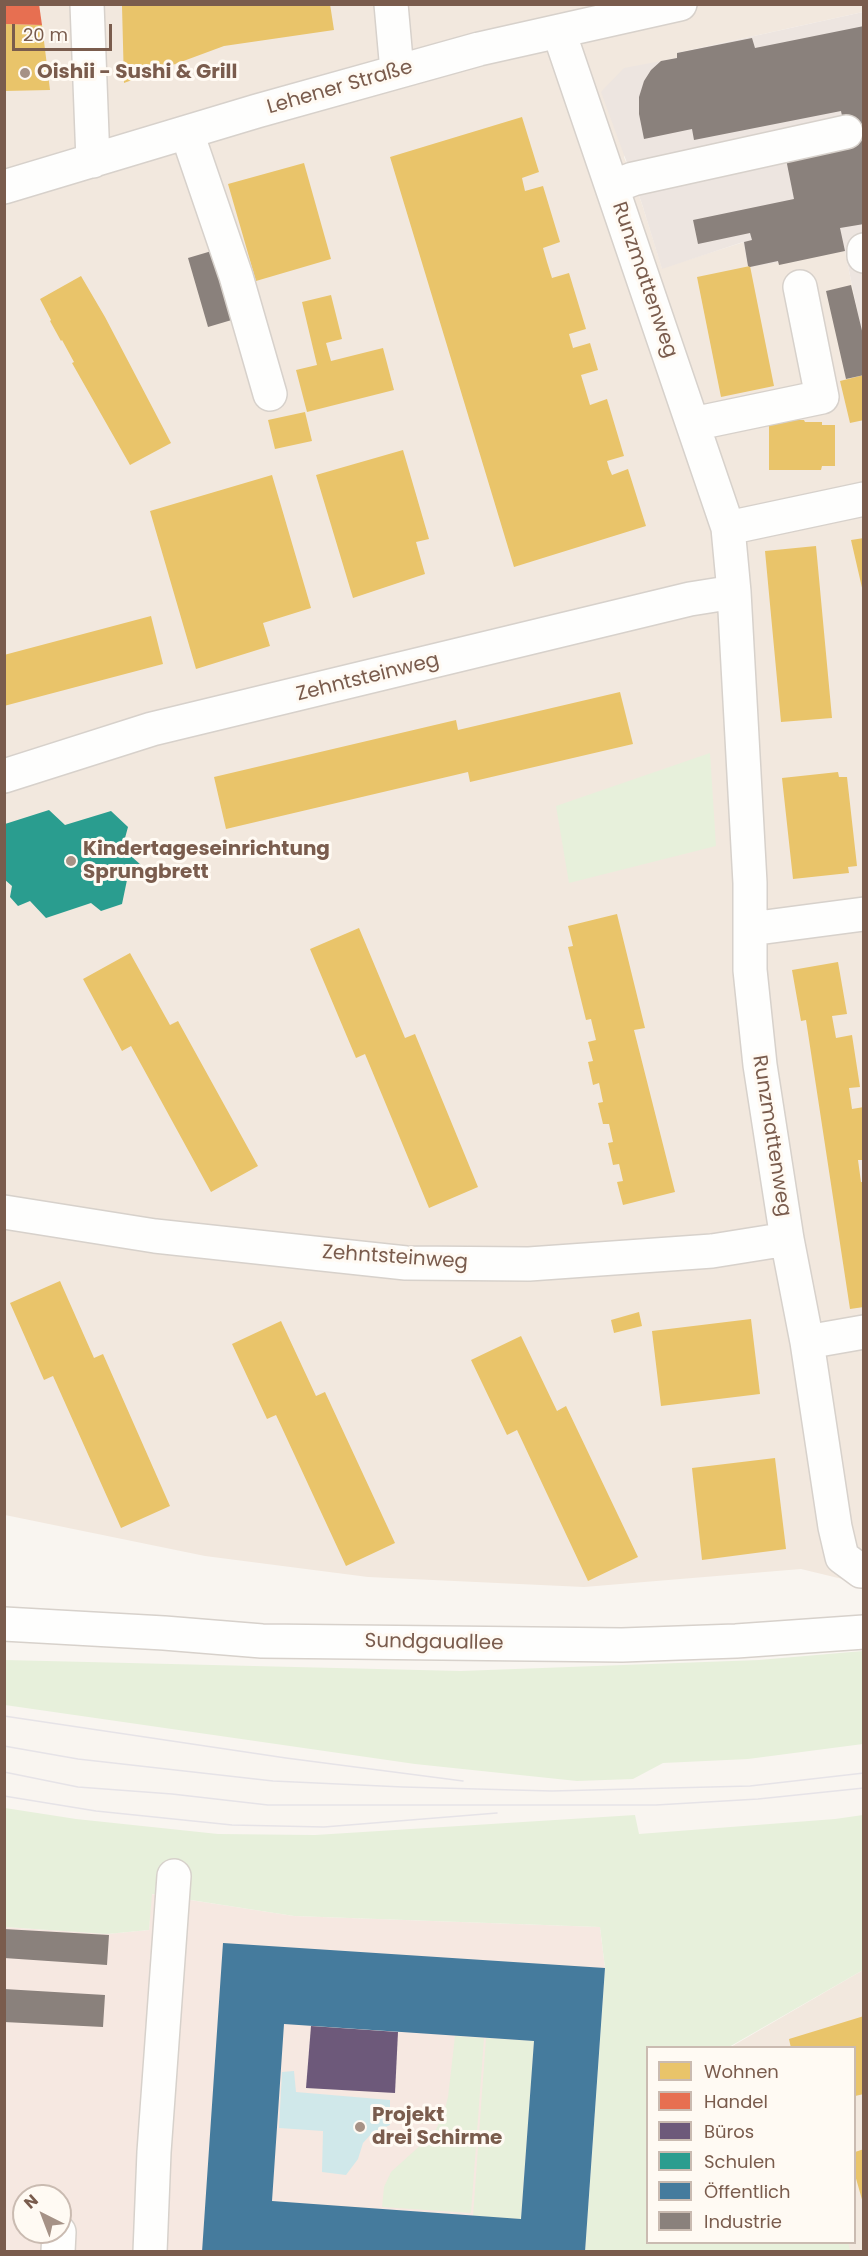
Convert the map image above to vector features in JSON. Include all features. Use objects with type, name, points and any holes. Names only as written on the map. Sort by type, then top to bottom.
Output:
[{"type":"street","points":[[87,4],[93,161]]},
{"type":"street","points":[[391,4],[397,71]]},
{"type":"street","name":"Lehener Straße","points":[[4,187],[397,71],[479,49],[680,4]]},
{"type":"street","name":"Runzmattenweg","points":[[559,32],[728,528],[734,592],[750,883],[750,970],[760,1065],[787,1239],[807,1342],[835,1527],[842,1557],[864,1571]]},
{"type":"street","points":[[612,187],[633,179],[846,132]]},
{"type":"street","points":[[187,133],[236,276],[270,394]]},
{"type":"street","points":[[864,250],[864,255]]},
{"type":"street","points":[[693,424],[822,398],[800,287]]},
{"type":"street","points":[[728,528],[864,499]]},
{"type":"street","name":"Zehntsteinweg","points":[[4,776],[152,729],[690,599],[734,592]]},
{"type":"street","points":[[750,929],[864,914]]},
{"type":"street","name":"Zehntsteinweg","points":[[4,1212],[155,1236],[406,1263],[529,1264],[712,1251],[787,1239]]},
{"type":"street","points":[[807,1342],[864,1332]]},
{"type":"street","name":"Sundgauallee","points":[[4,1624],[262,1641],[622,1645],[736,1641],[864,1632]]},
{"type":"street","points":[[150,2252],[157,2110],[174,1876]]},
{"type":"shaded area","points":[[4,5],[863,5],[863,12],[677,53],[677,58],[624,157],[642,204],[662,268],[744,242],[748,266],[845,251],[863,339],[863,1584],[801,1569],[584,1587],[368,1577],[205,1556],[5,1515]]},
{"type":"shaded area","points":[[863,12],[863,339],[845,251],[750,267],[743,242],[662,269],[642,204],[601,92],[624,68],[677,58],[677,53]]},
{"type":"shaded area","points":[[151,1894],[294,1916],[600,1927],[605,1968],[585,2251],[5,2251],[4,1927],[107,1934],[149,1930]]},
{"type":"shaded area","points":[[863,1970],[863,2251],[763,2251],[760,2244],[856,2244],[856,2046],[732,2046]]},
{"type":"green space","points":[[710,753],[716,846],[569,883],[556,806]]},
{"type":"green space","points":[[863,1651],[863,1744],[748,1759],[663,1763],[633,1779],[577,1781],[415,1764],[5,1705],[5,1660],[461,1671],[759,1660]]},
{"type":"green space","points":[[5,1808],[76,1819],[218,1834],[315,1835],[635,1815],[639,1834],[863,1815],[863,1970],[731,2046],[646,2046],[646,2244],[848,2244],[850,2251],[585,2251],[605,1968],[600,1927],[294,1916],[152,1894],[149,1930],[107,1934],[5,1927]]},
{"type":"green space","points":[[455,2036],[484,2038],[471,2213],[382,2207],[384,2187],[391,2172],[434,2133],[443,2116],[448,2097]]},
{"type":"green space","points":[[486,2038],[534,2041],[521,2219],[473,2216]]},
{"type":"water","points":[[294,2071],[296,2092],[390,2100],[390,2125],[372,2133],[363,2143],[358,2159],[346,2175],[322,2172],[323,2131],[279,2128],[282,2072]]},
{"type":"building: Wohnen","points":[[129,4],[330,4],[334,30],[224,46],[124,83],[122,6]]},
{"type":"building: Wohnen","points":[[4,24],[42,25],[50,90],[4,91]]},
{"type":"building: Wohnen","points":[[522,117],[539,172],[522,178],[525,191],[543,186],[560,242],[543,248],[547,262],[552,278],[569,273],[586,329],[569,334],[573,348],[590,343],[598,370],[581,375],[590,405],[607,399],[624,456],[607,461],[609,468],[612,475],[628,469],[646,526],[514,567],[390,157]]},
{"type":"building: Wohnen","points":[[304,163],[331,259],[256,281],[228,184]]},
{"type":"building: Wohnen","points":[[750,266],[774,386],[721,397],[697,277]]},
{"type":"building: Wohnen","points":[[81,276],[171,443],[130,465],[72,363],[74,362],[40,299]]},
{"type":"building: Wohnen","points":[[331,295],[342,339],[326,343],[331,361],[383,348],[394,390],[307,412],[296,370],[317,365],[302,302]]},
{"type":"building: Wohnen","points":[[864,375],[864,420],[850,423],[840,381]]},
{"type":"building: Wohnen","points":[[305,412],[312,441],[275,449],[268,420]]},
{"type":"building: Wohnen","points":[[788,420],[835,425],[835,466],[822,466],[821,470],[769,470],[769,421],[788,422]]},
{"type":"building: Wohnen","points":[[403,450],[429,539],[416,542],[425,574],[353,598],[316,475]]},
{"type":"building: Wohnen","points":[[272,475],[311,608],[263,623],[270,646],[196,669],[150,511]]},
{"type":"building: Wohnen","points":[[864,538],[864,592],[863,592],[851,540]]},
{"type":"building: Wohnen","points":[[816,546],[832,718],[781,722],[765,551]]},
{"type":"building: Wohnen","points":[[151,616],[163,664],[4,706],[4,655]]},
{"type":"building: Wohnen","points":[[620,692],[633,744],[470,782],[468,772],[226,829],[214,777],[456,720],[458,730]]},
{"type":"building: Wohnen","points":[[838,772],[839,777],[847,777],[857,866],[848,867],[849,873],[793,879],[782,778]]},
{"type":"building: Wohnen","points":[[617,914],[645,1028],[634,1030],[675,1192],[623,1205],[617,1182],[623,1181],[619,1164],[613,1165],[608,1143],[613,1142],[609,1124],[603,1124],[598,1103],[603,1102],[599,1083],[593,1085],[588,1062],[593,1061],[588,1042],[596,1040],[591,1019],[586,1020],[568,947],[573,946],[568,926]]},
{"type":"building: Wohnen","points":[[359,928],[405,1038],[415,1034],[478,1187],[429,1208],[365,1054],[356,1058],[310,949]]},
{"type":"building: Wohnen","points":[[130,953],[170,1025],[178,1021],[258,1166],[211,1192],[131,1046],[122,1051],[83,979]]},
{"type":"building: Wohnen","points":[[838,962],[847,1014],[832,1016],[836,1038],[852,1035],[860,1087],[849,1088],[852,1109],[864,1107],[864,1160],[858,1160],[861,1182],[864,1182],[864,1307],[850,1309],[806,1020],[801,1021],[792,970]]},
{"type":"building: Wohnen","points":[[60,1281],[94,1358],[103,1354],[170,1506],[121,1528],[53,1376],[44,1380],[10,1303]]},
{"type":"building: Wohnen","points":[[639,1312],[642,1326],[614,1333],[611,1320]]},
{"type":"building: Wohnen","points":[[751,1319],[760,1394],[661,1406],[652,1331]]},
{"type":"building: Wohnen","points":[[281,1321],[316,1396],[325,1392],[395,1543],[346,1566],[276,1415],[267,1419],[232,1344]]},
{"type":"building: Wohnen","points":[[521,1336],[557,1411],[566,1406],[638,1557],[588,1581],[517,1430],[507,1435],[471,1360]]},
{"type":"building: Wohnen","points":[[775,1458],[786,1549],[702,1560],[692,1468]]},
{"type":"building: Wohnen","points":[[864,2016],[864,2094],[856,2096],[856,2046],[791,2046],[789,2039]]},
{"type":"building: Wohnen","points":[[864,2149],[864,2203],[856,2178],[856,2152]]},
{"type":"building: Handel","points":[[4,4],[39,4],[42,25],[4,24]]},
{"type":"building: Büros","points":[[311,2026],[398,2032],[395,2093],[306,2088]]},
{"type":"building: Schulen","name":"Kindertageseinrichtung Sprungbrett","points":[[49,810],[65,825],[111,811],[128,827],[125,838],[135,847],[132,857],[141,865],[139,877],[127,880],[122,904],[101,911],[91,903],[46,918],[30,901],[18,906],[10,897],[12,886],[4,879],[6,869],[5,824]]},
{"type":"building: Öffentlich","points":[[223,1943],[605,1968],[585,2252],[202,2252]],"holes":[[[284,2024],[534,2041],[521,2219],[272,2201]]]},
{"type":"building: Industrie","points":[[864,26],[864,224],[840,228],[845,251],[779,265],[778,261],[750,267],[744,242],[752,240],[750,233],[698,244],[693,220],[794,199],[785,154],[849,149],[841,111],[694,140],[692,129],[644,139],[639,114],[639,97],[644,81],[651,70],[661,61],[677,58],[677,53],[752,38],[755,48]]},
{"type":"building: Industrie","points":[[215,250],[235,319],[208,327],[188,258]]},
{"type":"building: Industrie","points":[[851,285],[864,339],[864,375],[846,379],[826,291]]},
{"type":"building: Industrie","points":[[4,1929],[109,1935],[107,1965],[4,1958]]},
{"type":"building: Industrie","points":[[4,1989],[105,1995],[103,2027],[4,2022]]},
{"type":"tram line","points":[[4,1716],[286,1758],[463,1781]]},
{"type":"tram line","points":[[4,1746],[78,1759],[273,1781],[403,1787],[552,1791],[750,1786],[864,1773]]},
{"type":"tram line","points":[[4,1772],[78,1787],[172,1794],[268,1805],[656,1805],[758,1799],[864,1788]]},
{"type":"tram line","points":[[4,1796],[96,1811],[232,1825],[324,1827],[497,1813]]},
{"type":"place","name":"Oishii - Sushi & Grill","points":[[25,73]]},
{"type":"place","name":"Kindertageseinrichtung Sprungbrett","points":[[71,861]]},
{"type":"place","name":"Projekt drei Schirme","points":[[360,2127]]}]
